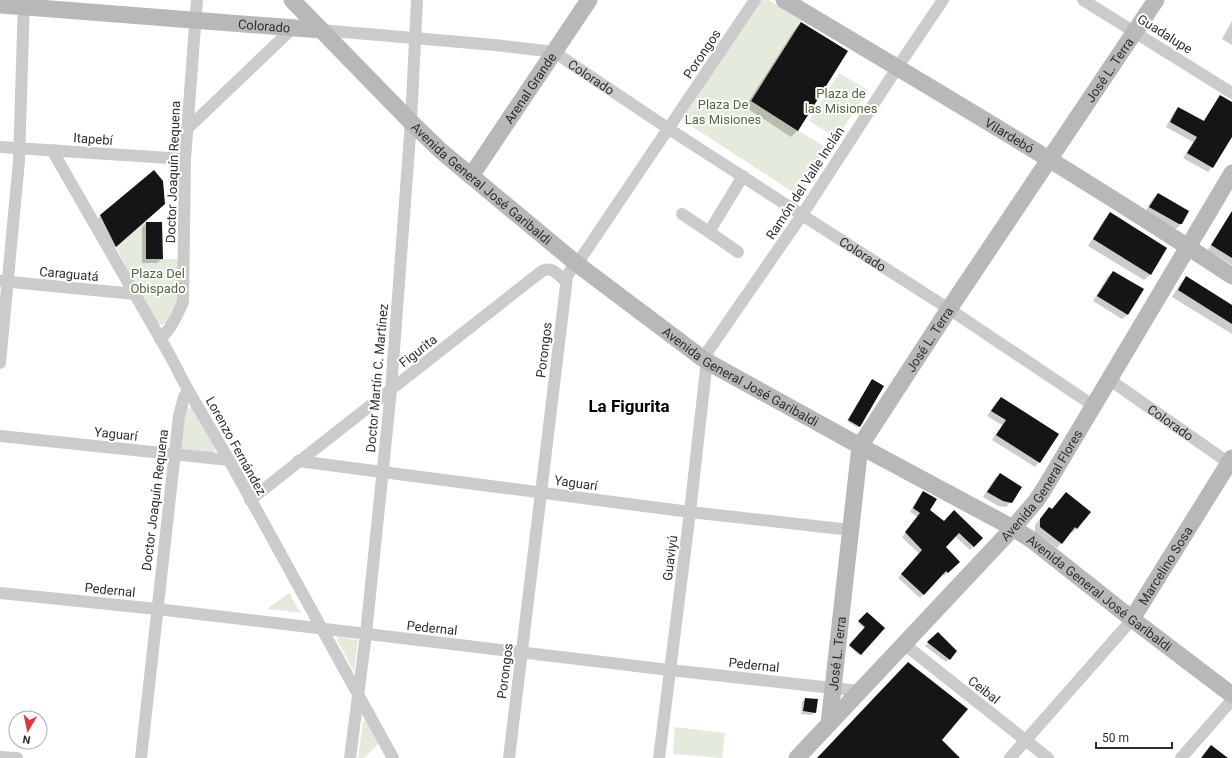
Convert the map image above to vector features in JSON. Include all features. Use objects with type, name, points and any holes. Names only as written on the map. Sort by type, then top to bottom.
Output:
[{"type":"street","name":"Doctor Joaquín Requena","points":[[160,339],[168,332],[183,302],[185,159],[197,0]]},
{"type":"street","name":"Avenida General José Garibaldi","points":[[292,0],[411,122],[471,176],[577,264],[706,361],[1013,528],[1032,540],[1232,695]]},
{"type":"street","name":"Doctor Martín C. Martínez","points":[[350,758],[366,634],[391,390],[411,122],[417,0]]},
{"type":"street","name":"Arenal Grande","points":[[471,176],[589,0]]},
{"type":"street","name":"Porongos","points":[[509,758],[566,282],[570,271],[577,264],[755,0]]},
{"type":"street","name":"Vilardebó","points":[[784,0],[1050,160],[1232,276]]},
{"type":"street","name":"Ramón del Valle Inclán","points":[[706,361],[708,351],[802,215],[897,68],[944,0]]},
{"type":"street","name":"Guadalupe","points":[[1082,0],[1232,92]]},
{"type":"street","name":"José L. Terra","points":[[829,724],[860,446],[949,309],[1156,0]]},
{"type":"street","name":"Colorado","points":[[0,5],[24,3],[195,21],[415,38],[554,52],[668,129],[949,309],[1094,406]]},
{"type":"street","points":[[0,363],[4,282],[20,148],[24,3]]},
{"type":"street","points":[[187,129],[293,28]]},
{"type":"street","name":"Itapebí","points":[[0,147],[185,159]]},
{"type":"street","name":"Lorenzo Fernández","points":[[52,150],[229,460],[393,758]]},
{"type":"street","name":"Avenida General Flores","points":[[797,758],[1013,528],[1036,501],[1110,380],[1232,173]]},
{"type":"street","points":[[709,232],[743,176]]},
{"type":"street","points":[[682,214],[738,252]]},
{"type":"street","name":"Figurita","points":[[250,500],[542,271],[547,268],[551,269],[566,282]]},
{"type":"street","name":"Caraguatá","points":[[4,282],[135,294]]},
{"type":"street","name":"Guaviyú","points":[[659,758],[690,512],[706,361]]},
{"type":"street","name":"Colorado","points":[[1110,380],[1231,462]]},
{"type":"street","name":"Doctor Joaquín Requena","points":[[141,758],[179,416],[182,402],[188,390]]},
{"type":"street","name":"Yaguarí","points":[[0,436],[229,460]]},
{"type":"street","name":"Yaguarí","points":[[298,461],[690,512],[851,530]]},
{"type":"street","name":"Marcelino Sosa","points":[[1010,758],[1132,619],[1231,462]]},
{"type":"street","name":"Pedernal","points":[[0,593],[157,609],[860,691]]},
{"type":"street","name":"Ceibal","points":[[904,644],[1048,758]]},
{"type":"street","points":[[1182,758],[1232,700]]},
{"type":"street","points":[[0,757],[17,758]]},
{"type":"green space","name":"Plaza De Las Misiones","points":[[760,0],[769,0],[802,21],[751,101],[828,149],[799,196],[682,120]]},
{"type":"green space","name":"Plaza de las Misiones","points":[[839,73],[868,90],[837,138],[809,121]]},
{"type":"green space","name":"Plaza Del Obispado","points":[[146,221],[146,259],[179,259],[178,299],[175,308],[166,323],[162,325],[155,322],[116,247]]},
{"type":"green space","points":[[186,408],[193,408],[216,448],[214,452],[182,450]]},
{"type":"green space","points":[[289,593],[301,613],[267,609]]},
{"type":"green space","points":[[337,637],[358,640],[354,672],[337,640]]},
{"type":"green space","points":[[363,721],[367,721],[379,743],[364,758],[358,758]]},
{"type":"green space","points":[[675,727],[725,733],[722,758],[673,754]]},
{"type":"building","points":[[801,22],[848,51],[798,131],[751,101]]},
{"type":"building","points":[[1220,95],[1232,102],[1232,137],[1213,168],[1187,153],[1197,137],[1170,122],[1178,107],[1204,121]]},
{"type":"building","points":[[154,170],[163,181],[165,204],[116,247],[100,215]]},
{"type":"building","points":[[1158,193],[1189,211],[1182,224],[1179,224],[1149,207]]},
{"type":"building","points":[[1232,211],[1232,258],[1211,245]]},
{"type":"building","points":[[1110,212],[1167,248],[1151,275],[1093,239]]},
{"type":"building","points":[[146,222],[162,222],[163,259],[146,259]]},
{"type":"building","points":[[1113,271],[1144,289],[1128,315],[1097,296]]},
{"type":"building","points":[[1186,276],[1232,305],[1232,324],[1178,290]]},
{"type":"building","points":[[872,379],[884,386],[860,427],[848,420]]},
{"type":"building","points":[[1001,397],[1059,434],[1040,463],[996,435],[1006,420],[991,411]]},
{"type":"building","points":[[1000,473],[1022,487],[1012,503],[1003,501],[987,492]]},
{"type":"building","points":[[923,491],[937,499],[930,510],[944,521],[954,510],[983,538],[974,547],[959,533],[946,547],[960,562],[948,573],[946,571],[924,595],[901,574],[922,550],[905,532],[920,513],[913,508]]},
{"type":"building","points":[[1066,492],[1091,512],[1077,529],[1075,527],[1062,544],[1040,527],[1040,519],[1049,507],[1052,509]]},
{"type":"building","points":[[867,612],[885,628],[861,655],[849,645],[865,627],[858,621]]},
{"type":"building","points":[[938,632],[957,651],[950,660],[927,642]]},
{"type":"building","points":[[908,662],[968,709],[942,740],[960,758],[817,758]]},
{"type":"building","points":[[805,698],[818,699],[816,713],[803,711]]},
{"type":"building","points":[[1211,745],[1228,758],[1201,758]]},
{"type":"district","name":"La Figurita","points":[[629,406]]}]
